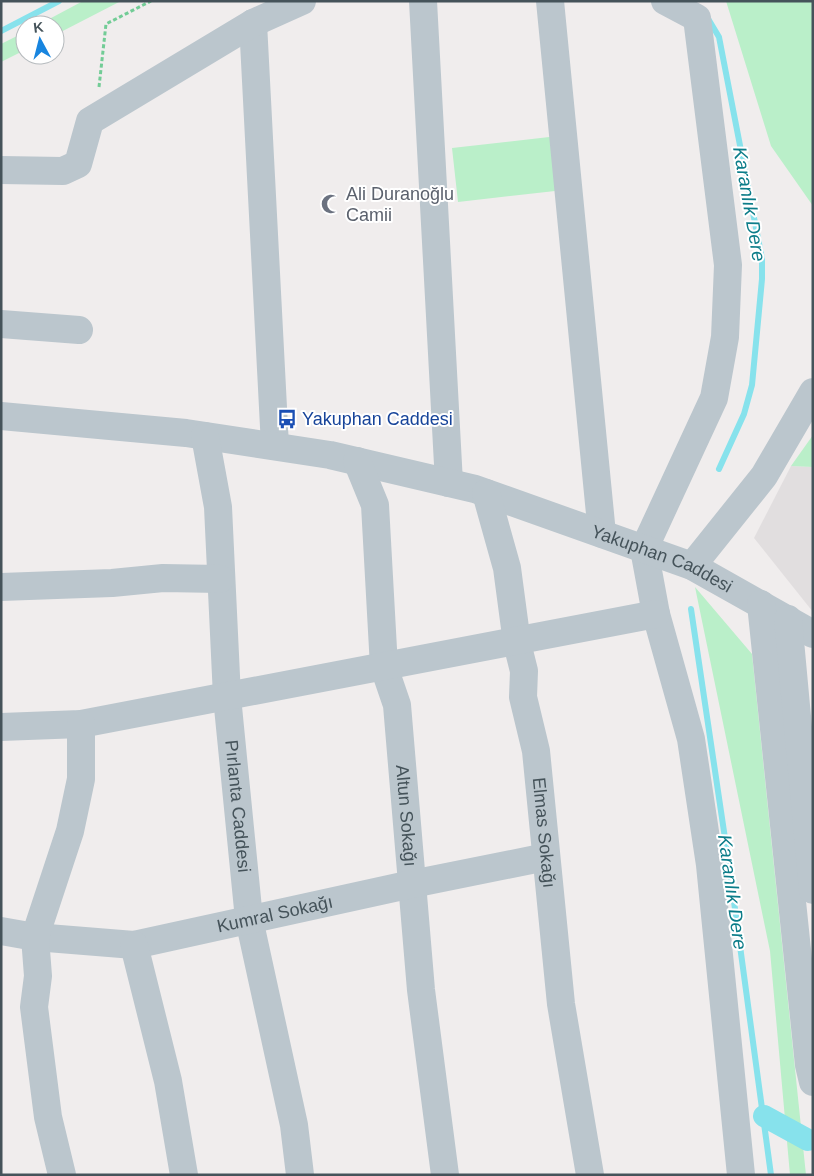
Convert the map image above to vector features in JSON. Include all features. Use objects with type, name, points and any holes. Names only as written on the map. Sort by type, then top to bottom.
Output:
[{"type":"street","points":[[1,170],[63,171],[78,164],[90,121],[253,23],[302,1]]},
{"type":"street","points":[[423,1],[449,483]]},
{"type":"street","points":[[550,1],[602,534]]},
{"type":"street","points":[[665,1],[697,18],[728,265],[726,337],[714,398],[644,549],[656,614],[692,739],[710,865],[741,1175]]},
{"type":"street","points":[[253,23],[275,446]]},
{"type":"street","points":[[1,324],[79,330]]},
{"type":"street","points":[[692,566],[764,476],[813,392]]},
{"type":"street","name":"Yakuphan Caddesi","points":[[1,416],[204,436],[275,446],[357,461],[449,483],[486,493],[692,566],[813,634]]},
{"type":"street","name":"Pırlanta Caddesi","points":[[204,436],[218,507],[226,697],[249,919],[294,1125],[300,1175]]},
{"type":"street","name":"Altun Sokağı","points":[[357,461],[375,505],[384,666],[397,705],[421,990],[445,1175]]},
{"type":"street","name":"Elmas Sokağı","points":[[486,493],[507,568],[517,643],[524,670],[523,697],[536,751],[561,1004],[590,1175]]},
{"type":"street","points":[[1,587],[112,583],[164,578],[220,579]]},
{"type":"street","points":[[761,604],[807,1045],[813,1082]]},
{"type":"street","points":[[1,727],[82,724],[384,666],[517,643],[656,614]]},
{"type":"street","points":[[788,619],[813,890]]},
{"type":"street","points":[[62,1175],[48,1117],[34,1007],[38,976],[35,937],[70,831],[81,779],[82,724]]},
{"type":"street","name":"Kumral Sokağı","points":[[1,931],[35,937],[134,945],[412,884],[546,857]]},
{"type":"street","points":[[134,945],[165,1065],[184,1175]]},
{"type":"path","points":[[96,117],[106,24],[151,1]]},
{"type":"shaded area","points":[[791,466],[813,467],[813,612],[754,538]]},
{"type":"green space","points":[[83,1],[121,1],[65,30],[65,15],[57,15]]},
{"type":"green space","points":[[726,1],[813,1],[813,206],[771,146]]},
{"type":"green space","points":[[15,37],[15,55],[1,62],[1,44]]},
{"type":"green space","points":[[558,136],[564,190],[458,202],[452,148]]},
{"type":"green space","points":[[813,435],[813,467],[791,466]]},
{"type":"green space","points":[[695,587],[752,654],[806,1175],[790,1175],[770,951]]},
{"type":"waterway","points":[[1,31],[59,1]]},
{"type":"waterway","name":"Karanlık Dere","points":[[707,17],[719,37],[762,259],[762,279],[752,385],[744,414],[719,469]]},
{"type":"waterway","name":"Karanlık Dere","points":[[691,609],[730,872],[771,1175]]},
{"type":"waterway","points":[[764,1116],[808,1140]]},
{"type":"place","name":"Ali Duranoğlu Camii","points":[[331,204]]},
{"type":"place","name":"Yakuphan Caddesi","points":[[287,419]]}]
